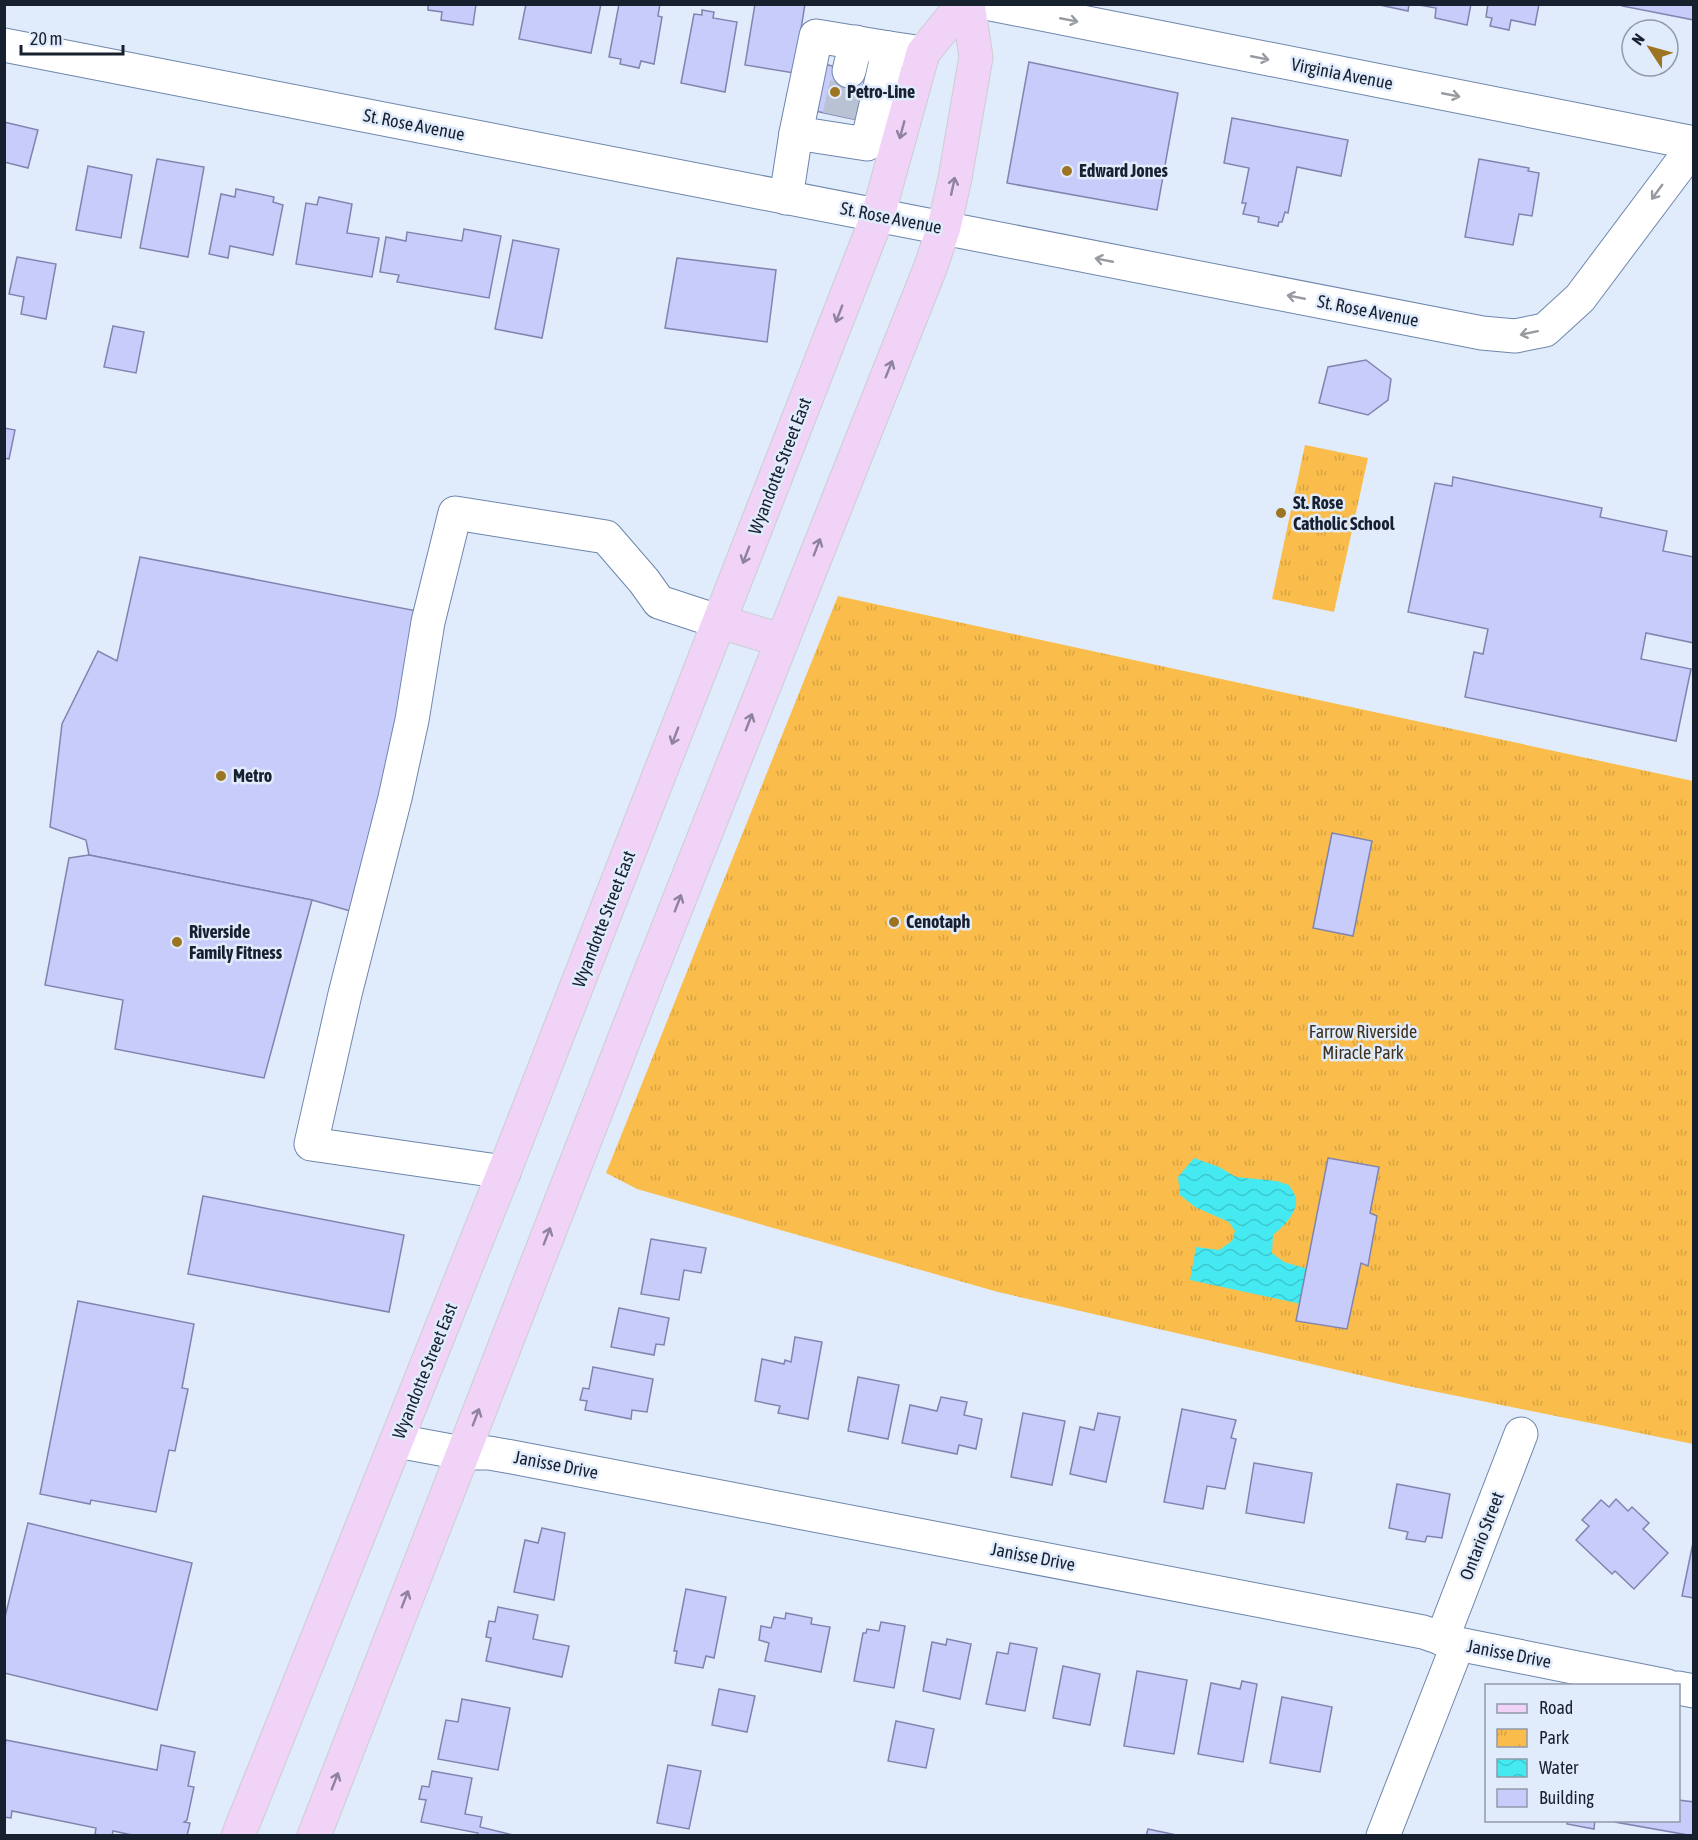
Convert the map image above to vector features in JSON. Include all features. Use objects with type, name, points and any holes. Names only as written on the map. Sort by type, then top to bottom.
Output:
[{"type":"main road","name":"Wyandotte Street East","points":[[238,1836],[504,1172],[878,215],[923,53],[963,4]]},
{"type":"main road","points":[[314,1836],[781,640],[931,266],[944,227],[976,57],[968,4]]},
{"type":"main road","points":[[720,622],[781,640]]},
{"type":"street","name":"Virginia Avenue","points":[[991,4],[1694,144]]},
{"type":"street","points":[[786,198],[796,133],[816,36],[853,56],[889,48],[923,53]]},
{"type":"street","name":"St. Rose Avenue","points":[[4,45],[1470,331],[1515,336],[1545,330],[1580,298],[1694,144]]},
{"type":"street","points":[[796,133],[836,127],[867,144],[889,48]]},
{"type":"street","points":[[504,1172],[311,1144],[345,994],[395,798],[412,720],[428,622],[455,513],[606,537],[644,580],[659,602],[720,622]]},
{"type":"street","name":"Ontario Street","points":[[1383,1836],[1521,1434]]},
{"type":"street","name":"Janisse Drive","points":[[397,1441],[462,1453],[489,1453],[1423,1632],[1450,1641],[1657,1684]]},
{"type":"green space","points":[[1305,445],[1368,458],[1334,612],[1272,599]]},
{"type":"green space","name":"Farrow Riverside Miracle Park","points":[[838,596],[1693,781],[1693,1444],[1403,1385],[998,1292],[637,1189],[606,1173]]},
{"type":"water","points":[[1194,1158],[1219,1167],[1236,1177],[1276,1181],[1289,1185],[1296,1198],[1295,1209],[1285,1224],[1273,1235],[1272,1253],[1284,1262],[1308,1269],[1301,1304],[1190,1280],[1196,1247],[1219,1250],[1232,1241],[1235,1231],[1229,1222],[1195,1207],[1180,1195],[1178,1177]]},
{"type":"building","points":[[428,4],[476,4],[473,25],[441,20],[442,12],[428,10]]},
{"type":"building","points":[[526,4],[601,4],[591,53],[519,39]]},
{"type":"building","points":[[619,4],[660,4],[658,16],[662,17],[654,64],[641,61],[639,68],[620,64],[621,59],[609,57]]},
{"type":"building","points":[[755,4],[805,4],[794,73],[745,65]]},
{"type":"building","points":[[1375,4],[1409,4],[1408,11]]},
{"type":"building","points":[[1471,4],[1467,25],[1435,18],[1436,8],[1419,5]]},
{"type":"building","points":[[1488,4],[1539,4],[1535,25],[1511,20],[1509,30],[1490,26],[1492,18],[1486,17]]},
{"type":"building","points":[[1622,4],[1694,4],[1694,20],[1622,6]]},
{"type":"building","points":[[702,10],[714,12],[713,18],[737,22],[725,92],[681,83],[694,14],[702,15]]},
{"type":"building","points":[[1029,62],[1178,93],[1157,210],[1007,183]]},
{"type":"building","points":[[820,63],[874,76],[863,121],[810,110]]},
{"type":"building","points":[[1232,118],[1348,140],[1341,176],[1297,167],[1288,213],[1285,212],[1282,222],[1279,222],[1278,226],[1258,222],[1259,217],[1243,214],[1246,203],[1242,203],[1249,168],[1224,163]]},
{"type":"building","points":[[4,122],[38,130],[28,168],[4,162]]},
{"type":"building","points":[[157,159],[204,167],[188,257],[140,248]]},
{"type":"building","points":[[1479,159],[1529,168],[1528,171],[1539,173],[1532,216],[1519,214],[1513,245],[1465,237]]},
{"type":"building","points":[[88,166],[132,175],[121,238],[76,230]]},
{"type":"building","points":[[236,189],[274,197],[273,202],[283,205],[273,255],[230,246],[228,258],[209,254],[221,194],[235,197]]},
{"type":"building","points":[[319,197],[352,204],[347,233],[379,238],[372,277],[296,264],[306,203],[317,205]]},
{"type":"building","points":[[464,229],[501,236],[489,298],[397,282],[399,275],[380,272],[386,237],[406,241],[407,232],[462,241]]},
{"type":"building","points":[[513,240],[559,249],[542,338],[495,329]]},
{"type":"building","points":[[17,257],[56,264],[46,319],[21,314],[24,297],[9,294]]},
{"type":"building","points":[[677,258],[776,270],[767,342],[665,328]]},
{"type":"building","points":[[113,326],[144,332],[136,373],[104,367]]},
{"type":"building","points":[[1366,360],[1391,379],[1388,400],[1368,415],[1319,403],[1328,367]]},
{"type":"building","points":[[4,428],[15,430],[9,459],[4,458]]},
{"type":"building","points":[[1453,477],[1602,508],[1600,517],[1667,531],[1663,551],[1694,557],[1694,643],[1646,633],[1641,659],[1691,669],[1676,741],[1465,697],[1474,652],[1483,654],[1488,629],[1408,612],[1435,483],[1452,486]]},
{"type":"building","name":"Metro","points":[[140,557],[417,611],[361,914],[312,900],[89,855],[86,840],[50,827],[62,724],[98,651],[117,661]]},
{"type":"building","points":[[1332,833],[1372,841],[1353,936],[1313,928]]},
{"type":"building","name":"Riverside Family Fitness","points":[[89,855],[312,900],[264,1078],[115,1049],[123,1000],[45,985],[69,858]]},
{"type":"building","points":[[1328,1158],[1379,1167],[1370,1213],[1377,1216],[1368,1266],[1361,1263],[1347,1329],[1296,1321]]},
{"type":"building","points":[[203,1196],[404,1235],[389,1312],[188,1274]]},
{"type":"building","points":[[651,1239],[706,1248],[701,1273],[684,1270],[679,1300],[641,1294]]},
{"type":"building","points":[[78,1301],[194,1324],[182,1388],[188,1389],[175,1451],[169,1450],[156,1512],[91,1500],[90,1504],[40,1494]]},
{"type":"building","points":[[619,1308],[669,1318],[664,1345],[656,1344],[654,1355],[611,1347]]},
{"type":"building","points":[[795,1337],[822,1342],[808,1419],[778,1413],[780,1406],[755,1401],[762,1359],[784,1364],[785,1360],[791,1362]]},
{"type":"building","points":[[593,1367],[653,1379],[647,1412],[632,1410],[631,1419],[585,1410],[587,1401],[580,1400],[583,1388],[589,1389]]},
{"type":"building","points":[[858,1377],[899,1385],[888,1439],[848,1431]]},
{"type":"building","points":[[941,1397],[967,1402],[964,1415],[982,1419],[976,1449],[959,1445],[957,1454],[902,1443],[910,1405],[937,1411]]},
{"type":"building","points":[[1182,1409],[1236,1420],[1231,1438],[1236,1439],[1225,1489],[1207,1486],[1203,1509],[1164,1502]]},
{"type":"building","points":[[1023,1413],[1065,1421],[1052,1485],[1011,1477]]},
{"type":"building","points":[[1098,1413],[1120,1417],[1106,1482],[1070,1474],[1080,1427],[1094,1430]]},
{"type":"building","points":[[1254,1463],[1312,1473],[1304,1523],[1246,1513]]},
{"type":"building","points":[[1397,1484],[1450,1494],[1442,1538],[1427,1536],[1425,1542],[1406,1539],[1408,1532],[1389,1528]]},
{"type":"building","points":[[1616,1499],[1628,1511],[1632,1507],[1649,1523],[1643,1529],[1668,1553],[1634,1589],[1615,1571],[1612,1574],[1576,1540],[1589,1526],[1582,1520],[1601,1500],[1609,1507]]},
{"type":"building","points":[[28,1523],[192,1563],[157,1710],[4,1673],[4,1621]]},
{"type":"building","points":[[542,1528],[565,1533],[554,1600],[514,1592],[525,1540],[538,1543]]},
{"type":"building","points":[[1694,1538],[1694,1598],[1682,1596]]},
{"type":"building","points":[[686,1589],[726,1597],[714,1658],[706,1656],[703,1668],[675,1663],[677,1651],[674,1651]]},
{"type":"building","points":[[498,1607],[538,1615],[533,1639],[569,1646],[562,1677],[486,1661],[491,1638],[486,1637],[489,1621],[495,1622]]},
{"type":"building","points":[[786,1613],[812,1618],[811,1624],[830,1627],[821,1672],[765,1661],[769,1643],[759,1640],[761,1626],[771,1628],[774,1617],[785,1619]]},
{"type":"building","points":[[881,1622],[905,1626],[894,1688],[854,1681],[863,1633],[866,1633],[867,1629],[879,1631]]},
{"type":"building","points":[[947,1639],[971,1644],[960,1699],[923,1691],[932,1642],[946,1645]]},
{"type":"building","points":[[1010,1643],[1037,1648],[1025,1711],[986,1704],[997,1652],[1008,1654]]},
{"type":"building","points":[[1063,1666],[1100,1674],[1090,1725],[1053,1718]]},
{"type":"building","points":[[1137,1671],[1187,1680],[1174,1754],[1124,1746]]},
{"type":"building","points":[[1242,1681],[1257,1684],[1243,1762],[1198,1754],[1211,1683],[1240,1689]]},
{"type":"building","points":[[719,1689],[755,1696],[747,1732],[712,1725]]},
{"type":"building","points":[[1282,1697],[1332,1707],[1320,1772],[1270,1763]]},
{"type":"building","points":[[462,1699],[510,1708],[498,1770],[438,1759],[446,1720],[458,1722]]},
{"type":"building","points":[[896,1721],[934,1729],[926,1768],[888,1761]]},
{"type":"building","points":[[6,1740],[157,1770],[161,1745],[195,1752],[188,1786],[194,1787],[187,1820],[184,1822],[190,1823],[187,1836],[137,1836],[113,1831],[112,1836],[102,1836],[95,1834],[96,1828],[12,1811],[11,1818],[4,1817]]},
{"type":"building","points":[[668,1765],[701,1771],[689,1829],[657,1823]]},
{"type":"building","points":[[432,1771],[472,1778],[465,1814],[482,1817],[480,1827],[517,1836],[478,1836],[478,1833],[421,1822],[426,1800],[419,1799],[422,1786],[429,1787]]},
{"type":"building","points":[[1680,1800],[1694,1802],[1694,1836],[1615,1822],[1680,1822]]},
{"type":"building","points":[[1568,1822],[1595,1822],[1594,1829],[1567,1824]]},
{"type":"building","points":[[1148,1829],[1181,1836],[1146,1836]]},
{"type":"tunnel","points":[[839,116],[849,71]]},
{"type":"place","name":"Petro-Line","points":[[835,92]]},
{"type":"place","name":"Edward Jones","points":[[1067,171]]},
{"type":"place","name":"St. Rose Catholic School","points":[[1281,513]]},
{"type":"place","name":"Metro","points":[[221,776]]},
{"type":"place","name":"Cenotaph","points":[[894,922]]},
{"type":"place","name":"Riverside Family Fitness","points":[[177,942]]}]
